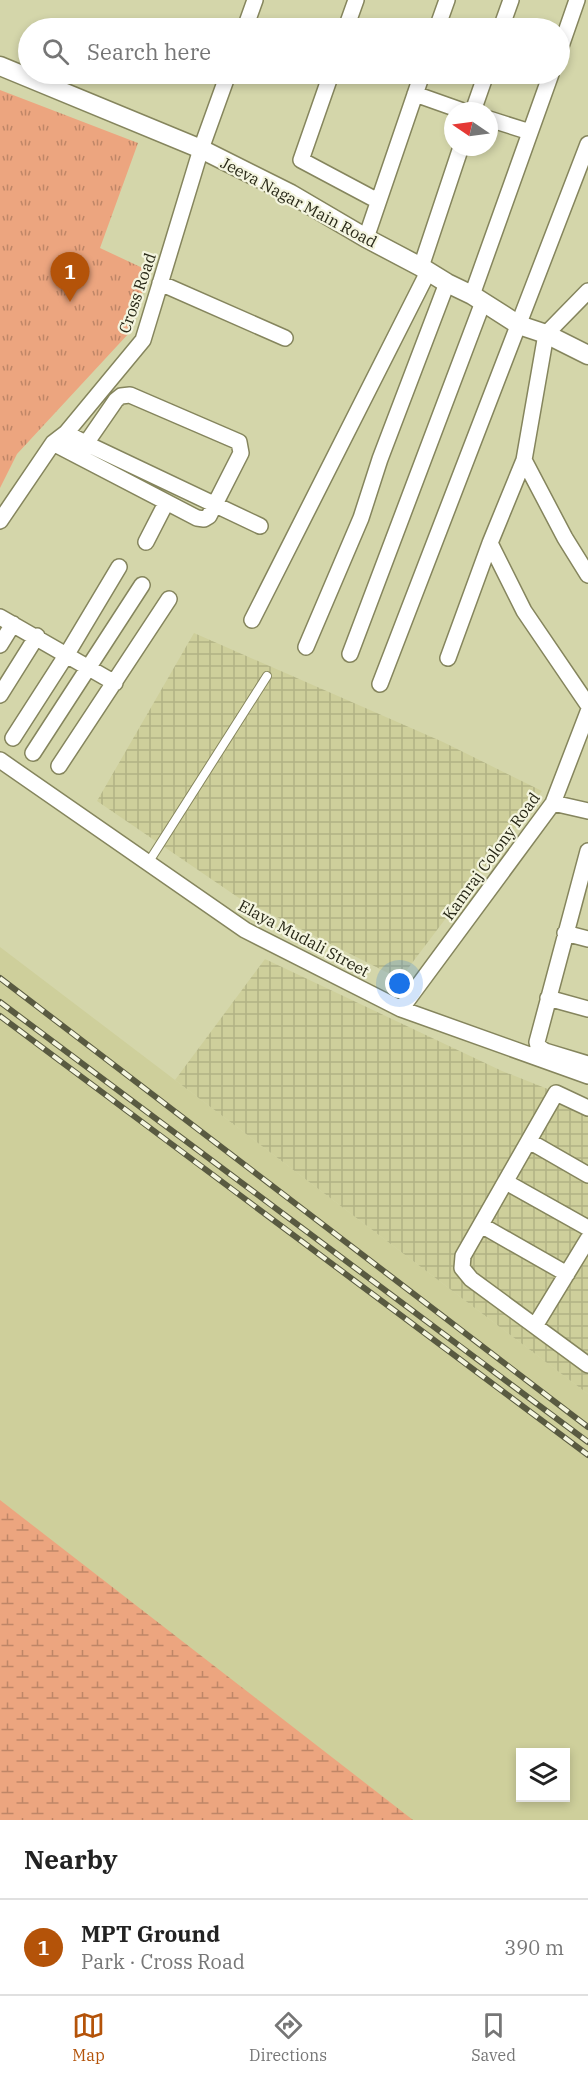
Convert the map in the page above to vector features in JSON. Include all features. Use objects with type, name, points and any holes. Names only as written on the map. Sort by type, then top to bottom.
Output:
[{"type":"street","points":[[249,18],[255,0]]},
{"type":"street","points":[[350,18],[356,0]]},
{"type":"street","points":[[441,18],[447,0]]},
{"type":"street","points":[[505,18],[511,0]]},
{"type":"street","points":[[570,21],[577,0]]},
{"type":"street","name":"Jeeva Nagar Main Road","points":[[0,66],[18,73]]},
{"type":"street","name":"Jeeva Nagar Main Road","points":[[44,84],[201,149],[291,194],[366,238],[478,298],[519,325],[546,334],[588,355]]},
{"type":"street","name":"Cross Road","points":[[0,521],[53,443],[66,433],[143,340],[201,149],[224,84]]},
{"type":"street","points":[[328,84],[301,160],[378,201]]},
{"type":"street","points":[[366,238],[418,84]]},
{"type":"street","points":[[476,102],[482,84]]},
{"type":"street","points":[[350,654],[478,298],[547,84]]},
{"type":"street","points":[[415,94],[444,104]]},
{"type":"street","points":[[498,123],[530,132]]},
{"type":"street","points":[[380,684],[588,145]]},
{"type":"street","points":[[252,620],[424,269],[458,156]]},
{"type":"street","points":[[160,283],[285,339]]},
{"type":"street","points":[[306,646],[361,518],[380,459],[447,283]]},
{"type":"street","points":[[448,658],[490,543],[524,460],[546,334],[588,291]]},
{"type":"street","points":[[66,433],[82,450],[166,503],[204,519],[209,516],[241,453],[238,442],[130,395],[121,396],[116,400],[82,450]]},
{"type":"street","points":[[53,443],[82,450],[214,504],[260,526]]},
{"type":"street","points":[[524,460],[565,538],[588,575]]},
{"type":"street","points":[[146,542],[166,503]]},
{"type":"street","points":[[490,543],[524,611],[588,705]]},
{"type":"street","points":[[13,738],[119,567]]},
{"type":"street","points":[[33,753],[142,585]]},
{"type":"street","points":[[59,766],[169,599]]},
{"type":"street","points":[[0,645],[6,620],[115,682]]},
{"type":"street","points":[[0,695],[37,636]]},
{"type":"street","name":"Kamraj Colony Road","points":[[401,1009],[553,803],[588,712]]},
{"type":"street","name":"Elaya Mudali Street","points":[[0,760],[245,930],[401,1009],[588,1076]]},
{"type":"street","points":[[553,803],[588,811]]},
{"type":"street","points":[[588,851],[584,878],[565,933],[537,1042],[538,1046],[545,1051],[588,1064]]},
{"type":"street","points":[[565,933],[588,939]]},
{"type":"street","points":[[548,998],[588,1009]]},
{"type":"street","points":[[587,1362],[471,1279],[462,1268],[463,1256],[556,1093],[588,1108]]},
{"type":"street","points":[[529,1141],[588,1175]]},
{"type":"street","points":[[506,1182],[588,1228]]},
{"type":"street","points":[[481,1225],[567,1274]]},
{"type":"street","points":[[535,1326],[588,1239]]},
{"type":"lane","points":[[148,863],[267,675]]},
{"type":"shaded area","points":[[194,633],[443,742],[542,791],[400,979],[239,898],[97,801]]},
{"type":"shaded area","points":[[0,947],[588,1394],[588,1820],[0,1820]]},
{"type":"shaded area","points":[[265,959],[502,1071],[588,1105],[588,1394],[175,1080]]},
{"type":"green space","points":[[0,90],[138,143],[100,248],[149,271],[130,332],[17,454],[0,488]]},
{"type":"green space","points":[[0,1500],[413,1820],[0,1820]]},
{"type":"railway","points":[[0,978],[588,1427]]},
{"type":"railway","points":[[0,1002],[588,1442]]},
{"type":"railway","points":[[0,1016],[588,1455]]},
{"type":"place","name":"MPT Ground","points":[[70,302]]}]
